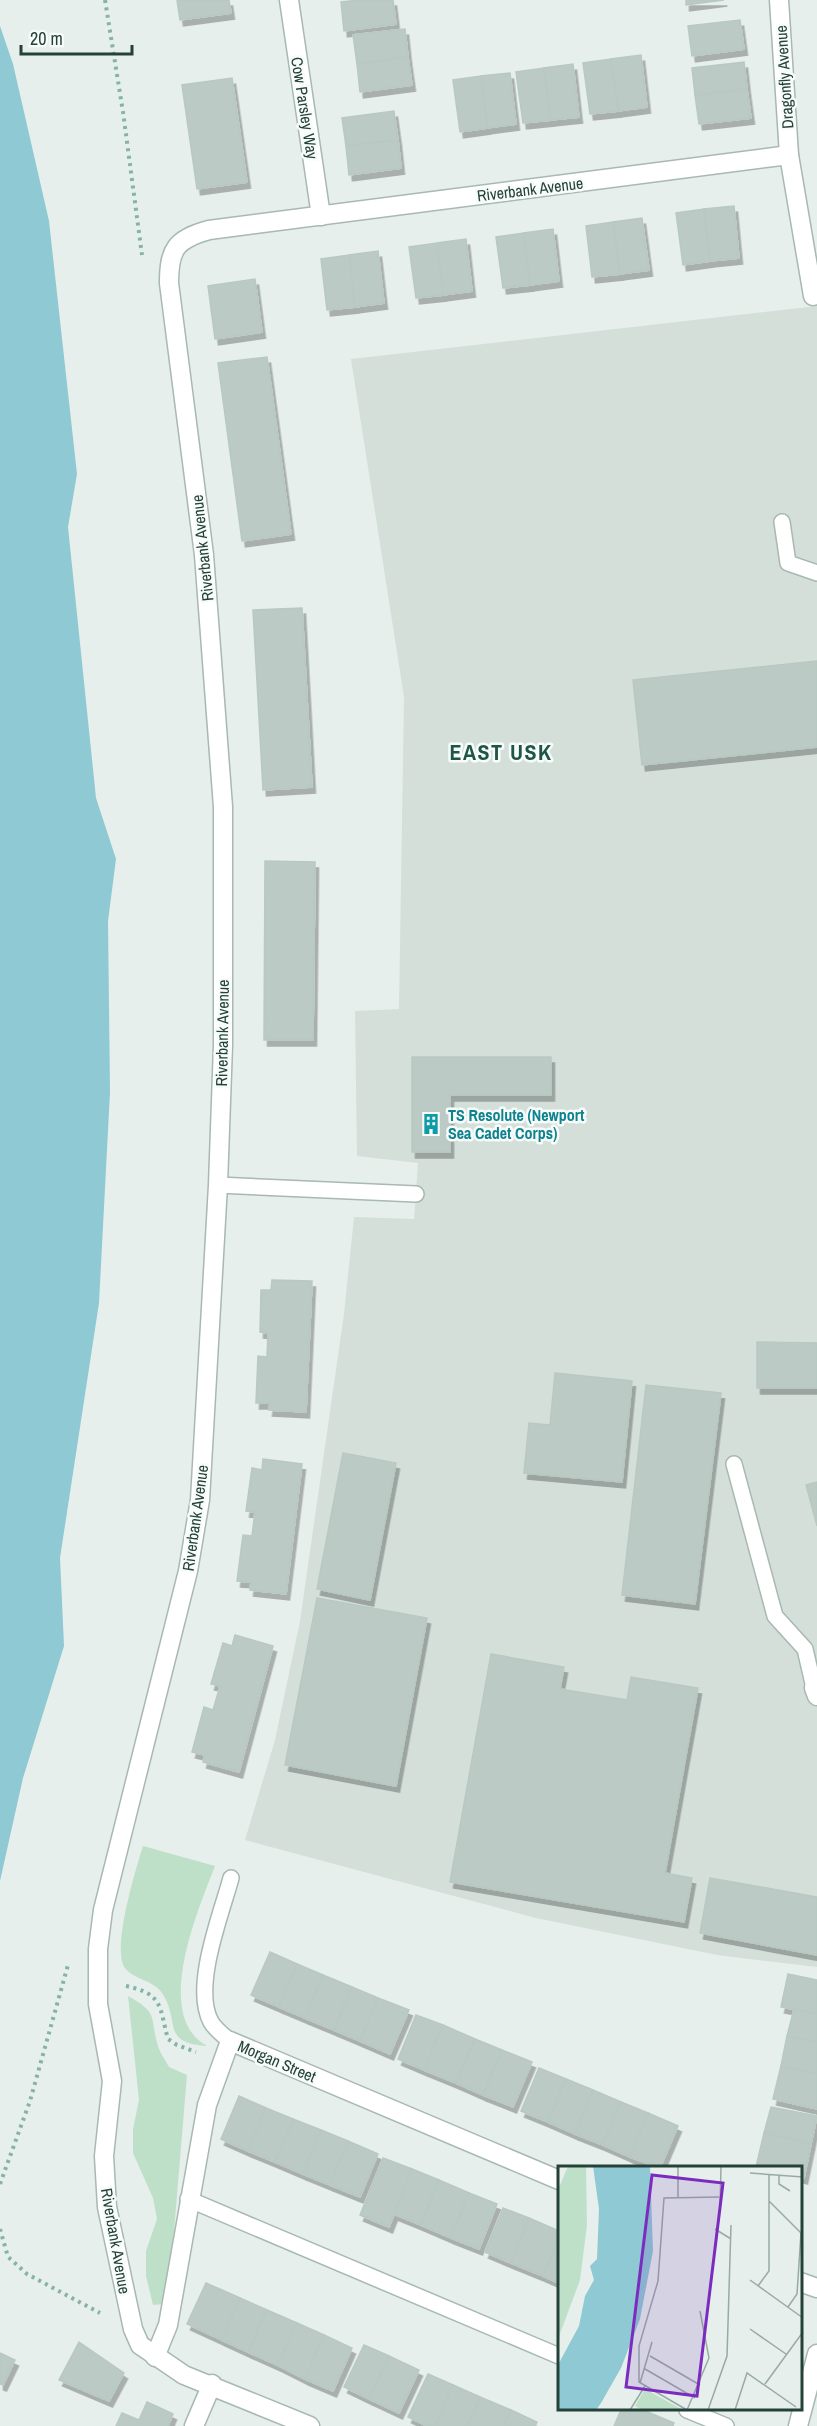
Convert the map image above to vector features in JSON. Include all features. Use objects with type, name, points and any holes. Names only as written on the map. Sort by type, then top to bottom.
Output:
[{"type":"street","name":"Cow Parsley Way","points":[[289,0],[321,216]]},
{"type":"street","name":"Dragonfly Avenue","points":[[778,0],[789,155],[813,296]]},
{"type":"street","name":"Riverbank Avenue","points":[[310,2426],[212,2384],[184,2375],[140,2345],[133,2329],[107,2207],[104,2156],[112,2081],[99,2004],[98,1949],[103,1910],[182,1598],[200,1500],[209,1366],[210,1278],[218,1185],[223,1045],[223,807],[204,555],[169,283],[169,264],[175,248],[187,236],[208,230],[789,155]]},
{"type":"street","name":"Morgan Street","points":[[155,2357],[168,2325],[188,2199],[207,2105],[226,2049],[558,2180]]},
{"type":"street","points":[[802,2282],[817,2288]]},
{"type":"street","points":[[802,2411],[817,2354]]},
{"type":"street","points":[[194,2426],[212,2384]]},
{"type":"street","points":[[798,2426],[802,2411]]},
{"type":"lane","points":[[782,522],[788,563],[817,573]]},
{"type":"lane","points":[[218,1185],[416,1194]]},
{"type":"lane","points":[[734,1464],[775,1616],[805,1649],[816,1692]]},
{"type":"lane","points":[[226,2049],[206,2011],[204,1992],[206,1974],[231,1878]]},
{"type":"lane","points":[[188,2199],[558,2355]]},
{"type":"lane","points":[[692,2411],[726,2426]]},
{"type":"path","points":[[105,0],[142,256]]},
{"type":"path","points":[[0,2184],[30,2101],[68,1963]]},
{"type":"path","points":[[98,1986],[124,1986],[154,1997],[160,2003],[168,2039],[190,2051],[226,2049]]},
{"type":"path","points":[[0,2229],[8,2257],[27,2274],[133,2329]]},
{"type":"shaded area","points":[[817,306],[817,1967],[717,1955],[536,1918],[245,1840],[275,1740],[300,1621],[344,1314],[354,1217],[414,1219],[418,1163],[357,1156],[355,1011],[399,1009],[404,697],[351,359]]},
{"type":"green space","points":[[143,1846],[215,1866],[190,1934],[181,1987],[183,2011],[191,2031],[207,2046],[192,2044],[177,2035],[162,1993],[158,1988],[129,1972],[121,1958],[126,1908]]},
{"type":"green space","points":[[128,1996],[145,2007],[152,2017],[159,2049],[169,2067],[187,2075],[173,2243],[164,2304],[153,2305],[146,2276],[146,2251],[157,2219],[153,2198],[133,2153],[133,2129],[139,2100]]},
{"type":"water","points":[[0,26],[13,64],[49,221],[77,474],[68,527],[96,798],[116,859],[108,921],[110,1092],[99,1303],[60,1558],[64,1646],[23,1778],[0,1881]]},
{"type":"building","points":[[177,0],[229,0],[231,13],[180,20]]},
{"type":"building","points":[[393,0],[396,24],[344,31],[341,2]]},
{"type":"building","points":[[686,0],[724,0],[686,5]]},
{"type":"building","points":[[740,20],[744,49],[692,56],[688,26]]},
{"type":"building","points":[[405,29],[408,57],[357,64],[353,35]]},
{"type":"building","points":[[641,55],[647,107],[618,111],[611,59]]},
{"type":"building","points":[[408,57],[412,85],[360,92],[357,64]]},
{"type":"building","points":[[611,59],[618,111],[590,114],[583,63]]},
{"type":"building","points":[[744,62],[747,89],[695,95],[692,68]]},
{"type":"building","points":[[573,64],[579,117],[551,120],[544,68]]},
{"type":"building","points":[[544,68],[551,120],[523,123],[516,72]]},
{"type":"building","points":[[510,73],[516,124],[487,128],[481,76]]},
{"type":"building","points":[[481,76],[487,128],[460,132],[453,80]]},
{"type":"building","points":[[232,78],[247,182],[197,189],[182,85]]},
{"type":"building","points":[[747,89],[751,118],[699,124],[695,95]]},
{"type":"building","points":[[394,111],[398,140],[346,146],[342,118]]},
{"type":"building","points":[[398,140],[401,168],[349,175],[346,146]]},
{"type":"building","points":[[734,206],[739,258],[710,261],[704,209]]},
{"type":"building","points":[[704,209],[710,261],[683,265],[676,213]]},
{"type":"building","points":[[642,218],[649,270],[620,274],[613,222]]},
{"type":"building","points":[[613,222],[620,274],[592,277],[586,226]]},
{"type":"building","points":[[553,229],[559,281],[530,285],[524,233]]},
{"type":"building","points":[[524,233],[530,285],[503,288],[496,237]]},
{"type":"building","points":[[466,239],[472,291],[443,295],[437,243]]},
{"type":"building","points":[[437,243],[443,295],[416,298],[409,247]]},
{"type":"building","points":[[378,251],[384,303],[355,307],[349,255]]},
{"type":"building","points":[[349,255],[355,307],[327,310],[321,259]]},
{"type":"building","points":[[255,279],[262,332],[215,339],[208,286]]},
{"type":"building","points":[[267,357],[291,534],[242,541],[218,363]]},
{"type":"building","points":[[302,608],[312,787],[263,790],[253,610]]},
{"type":"building","points":[[817,661],[817,747],[642,765],[633,680]]},
{"type":"building","points":[[265,861],[315,862],[313,1040],[264,1040]]},
{"type":"building","name":"TS Resolute (Newport Sea Cadet Corps)","points":[[412,1057],[551,1057],[551,1095],[450,1095],[450,1152],[412,1152]]},
{"type":"building","points":[[272,1280],[312,1281],[306,1412],[269,1410],[270,1403],[256,1403],[258,1356],[267,1357],[268,1333],[260,1332],[261,1290],[271,1290]]},
{"type":"building","points":[[757,1342],[817,1343],[817,1388],[757,1388]]},
{"type":"building","points":[[555,1373],[632,1381],[622,1482],[524,1473],[529,1423],[550,1425]]},
{"type":"building","points":[[646,1385],[721,1393],[695,1604],[622,1595]]},
{"type":"building","points":[[343,1453],[396,1463],[370,1600],[317,1589]]},
{"type":"building","points":[[263,1459],[302,1464],[286,1594],[250,1590],[251,1582],[237,1581],[243,1535],[252,1536],[255,1512],[246,1511],[252,1468],[262,1470]]},
{"type":"building","points":[[817,1482],[817,1526],[806,1485]]},
{"type":"building","points":[[317,1598],[427,1618],[396,1786],[285,1765]]},
{"type":"building","points":[[235,1635],[273,1646],[239,1772],[203,1762],[205,1755],[192,1752],[204,1707],[213,1710],[220,1686],[211,1684],[223,1643],[232,1646]]},
{"type":"building","points":[[491,1654],[564,1667],[560,1689],[627,1700],[631,1677],[698,1688],[665,1873],[692,1878],[684,1922],[450,1882]]},
{"type":"building","points":[[710,1878],[817,1897],[817,1955],[700,1933]]},
{"type":"building","points":[[270,1952],[297,1964],[279,2007],[251,1995]]},
{"type":"building","points":[[297,1964],[323,1975],[305,2018],[279,2007]]},
{"type":"building","points":[[788,1974],[817,1980],[817,2014],[781,2007]]},
{"type":"building","points":[[323,1975],[352,1987],[334,2030],[305,2018]]},
{"type":"building","points":[[352,1987],[378,1998],[360,2041],[334,2030]]},
{"type":"building","points":[[378,1998],[409,2010],[390,2054],[360,2041]]},
{"type":"building","points":[[794,2009],[817,2014],[817,2042],[787,2036]]},
{"type":"building","points":[[416,2015],[443,2025],[424,2070],[398,2059]]},
{"type":"building","points":[[443,2025],[475,2039],[456,2083],[424,2070]]},
{"type":"building","points":[[787,2036],[817,2042],[817,2074],[781,2066]]},
{"type":"building","points":[[475,2039],[502,2050],[483,2095],[456,2083]]},
{"type":"building","points":[[502,2050],[532,2062],[513,2107],[483,2095]]},
{"type":"building","points":[[781,2066],[817,2074],[817,2109],[773,2099]]},
{"type":"building","points":[[539,2068],[566,2079],[548,2122],[521,2111]]},
{"type":"building","points":[[566,2079],[593,2090],[575,2134],[548,2122]]},
{"type":"building","points":[[593,2090],[621,2102],[603,2145],[575,2134]]},
{"type":"building","points":[[239,2096],[266,2108],[248,2151],[221,2139]]},
{"type":"building","points":[[621,2102],[648,2113],[630,2157],[603,2145]]},
{"type":"building","points":[[771,2107],[817,2116],[811,2144],[764,2133]]},
{"type":"building","points":[[266,2108],[293,2119],[275,2162],[248,2151]]},
{"type":"building","points":[[648,2113],[678,2126],[661,2166],[630,2157]]},
{"type":"building","points":[[293,2119],[321,2130],[303,2174],[275,2162]]},
{"type":"building","points":[[321,2130],[348,2141],[330,2185],[303,2174]]},
{"type":"building","points":[[764,2133],[811,2144],[804,2178],[802,2178],[802,2166],[756,2166]]},
{"type":"building","points":[[348,2141],[378,2154],[360,2197],[330,2185]]},
{"type":"building","points":[[383,2158],[412,2169],[389,2227],[360,2215]]},
{"type":"building","points":[[412,2169],[439,2180],[421,2225],[394,2214]]},
{"type":"building","points":[[439,2180],[469,2193],[451,2238],[421,2225]]},
{"type":"building","points":[[469,2193],[497,2204],[479,2249],[451,2238]]},
{"type":"building","points":[[503,2208],[529,2218],[511,2263],[485,2252]]},
{"type":"building","points":[[529,2218],[558,2231],[558,2239],[543,2276],[511,2263]]},
{"type":"building","points":[[558,2239],[558,2283],[543,2276]]},
{"type":"building","points":[[206,2283],[240,2298],[222,2340],[187,2324]]},
{"type":"building","points":[[240,2298],[267,2310],[248,2352],[222,2340]]},
{"type":"building","points":[[267,2310],[297,2323],[277,2365],[248,2352]]},
{"type":"building","points":[[297,2323],[324,2335],[305,2379],[277,2365]]},
{"type":"building","points":[[324,2335],[352,2348],[333,2391],[305,2379]]},
{"type":"building","points":[[79,2342],[124,2373],[109,2401],[59,2380]]},
{"type":"building","points":[[364,2345],[389,2356],[369,2399],[344,2387]]},
{"type":"building","points":[[0,2353],[15,2360],[3,2385],[0,2384]]},
{"type":"building","points":[[389,2356],[419,2370],[399,2413],[369,2399]]},
{"type":"building","points":[[428,2374],[453,2385],[435,2426],[427,2426],[408,2417]]},
{"type":"building","points":[[453,2385],[480,2397],[468,2426],[435,2426]]},
{"type":"building","points":[[480,2397],[511,2410],[504,2426],[468,2426]]},
{"type":"building","points":[[147,2402],[173,2414],[168,2426],[116,2426],[122,2413],[139,2420]]},
{"type":"building","points":[[511,2410],[537,2422],[535,2426],[504,2426]]},
{"type":"building","points":[[621,2411],[645,2411],[674,2423],[673,2426],[614,2426]]},
{"type":"place","name":"TS Resolute (Newport Sea Cadet Corps)","points":[[431,1124]]},
{"type":"district","name":"EAST USK","points":[[501,752]]}]
